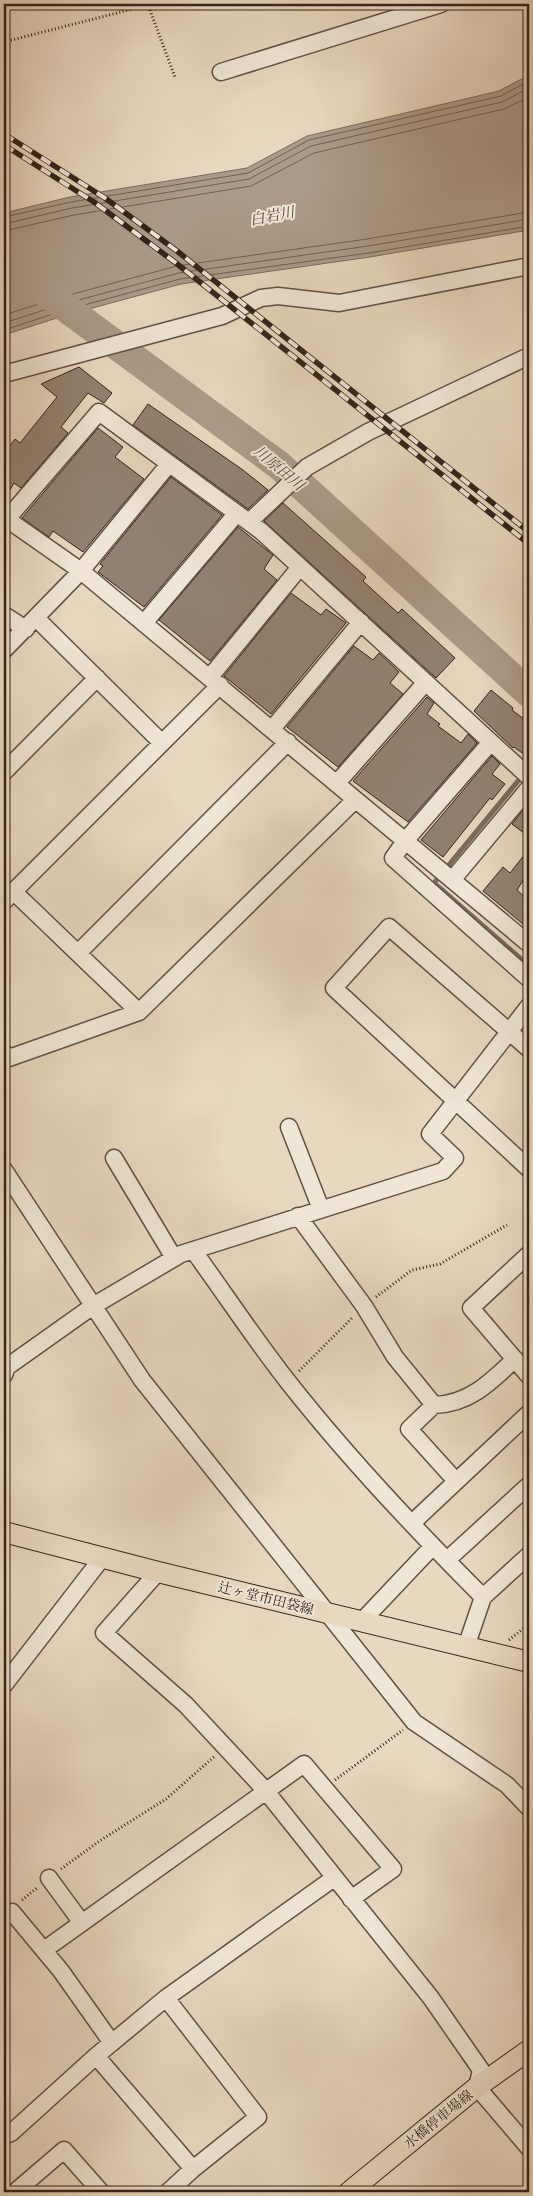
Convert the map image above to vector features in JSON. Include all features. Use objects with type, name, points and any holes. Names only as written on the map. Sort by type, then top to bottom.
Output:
[{"type":"main road","name":"辻ヶ堂市田袋線","points":[[4,1532],[158,1572],[529,1662]]},
{"type":"main road","name":"水橋停車場線","points":[[349,2192],[477,2087],[529,2050]]},
{"type":"street","points":[[221,72],[441,4]]},
{"type":"street","points":[[4,374],[222,316],[261,298],[278,296],[339,303],[529,266]]},
{"type":"street","points":[[144,623],[243,518],[307,467],[368,432],[529,356]]},
{"type":"street","points":[[529,777],[300,566],[243,518],[99,412],[6,518],[81,571],[529,944]]},
{"type":"street","points":[[4,650],[81,571],[169,464]]},
{"type":"street","points":[[138,1012],[78,953],[8,896],[161,742],[215,681],[300,566]]},
{"type":"street","points":[[4,615],[31,623],[97,678],[161,742]]},
{"type":"street","points":[[272,729],[361,622]]},
{"type":"street","points":[[4,772],[97,678]]},
{"type":"street","points":[[336,784],[426,682]]},
{"type":"street","points":[[78,953],[288,742]]},
{"type":"street","points":[[491,742],[405,841],[393,858],[529,979]]},
{"type":"street","points":[[452,880],[529,788]]},
{"type":"street","points":[[4,1053],[9,1058],[138,1012],[355,800]]},
{"type":"street","points":[[529,1049],[389,927],[334,988],[529,1169]]},
{"type":"street","points":[[4,1375],[7,1367],[93,1306],[174,1258],[298,1216],[421,1180],[444,1171],[455,1158],[430,1134],[529,1006]]},
{"type":"street","points":[[289,1127],[321,1209]]},
{"type":"street","points":[[114,1158],[174,1258]]},
{"type":"street","points":[[4,1170],[142,1380],[414,1722],[507,1785],[529,1808]]},
{"type":"street","points":[[298,1216],[364,1306],[395,1357],[434,1405]]},
{"type":"street","points":[[193,1250],[288,1382],[335,1439],[432,1546],[483,1597]]},
{"type":"street","points":[[528,1256],[471,1308],[529,1376]]},
{"type":"street","points":[[456,1481],[410,1429],[434,1405],[449,1404],[481,1391],[515,1359]]},
{"type":"street","points":[[412,1523],[529,1413]]},
{"type":"street","points":[[447,1560],[529,1485]]},
{"type":"street","points":[[362,1621],[432,1546]]},
{"type":"street","points":[[466,1647],[483,1597],[529,1555]]},
{"type":"street","points":[[6,1680],[102,1558]]},
{"type":"street","points":[[158,1572],[104,1632],[186,1705],[266,1790],[431,1998],[482,2070],[477,2087],[529,2148]]},
{"type":"street","points":[[44,1950],[304,1764],[393,1869],[351,1899]]},
{"type":"street","points":[[49,1878],[82,1922]]},
{"type":"street","points":[[4,2135],[12,2133],[96,2056],[166,1998],[334,1878]]},
{"type":"street","points":[[8,1914],[44,1950],[61,1971],[112,2043]]},
{"type":"street","points":[[166,1998],[258,2117],[193,2169],[168,2192]]},
{"type":"street","points":[[96,2056],[193,2169]]},
{"type":"street","points":[[15,2192],[64,2150],[101,2192]]},
{"type":"path","points":[[148,4],[175,77]]},
{"type":"path","points":[[4,42],[153,4]]},
{"type":"path","points":[[4,180],[9,179]]},
{"type":"path","points":[[288,1382],[364,1306],[412,1270],[440,1264],[507,1225]]},
{"type":"path","points":[[324,1788],[414,1722]]},
{"type":"path","points":[[8,1914],[49,1878],[101,1840],[166,1799],[226,1747]]},
{"type":"water","name":"白岩川","points":[[529,75],[529,230],[370,257],[181,284],[63,316],[4,335],[4,213],[70,197],[247,168],[307,136],[499,91]]},
{"type":"building","points":[[79,367],[112,393],[104,403],[88,393],[61,427],[68,433],[21,488],[14,483],[4,500],[4,454],[15,439],[20,443],[57,397],[41,384]]},
{"type":"building","points":[[148,404],[243,470],[268,490],[248,509],[133,425]]},
{"type":"building","points":[[98,428],[123,447],[115,457],[144,479],[83,552],[53,531],[49,537],[22,518]]},
{"type":"building","points":[[171,477],[222,515],[144,607],[98,572],[103,566],[100,564]]},
{"type":"building","points":[[283,503],[366,577],[363,581],[398,613],[402,609],[455,658],[436,678],[264,521]]},
{"type":"building","points":[[238,527],[273,555],[264,569],[277,580],[210,661],[159,620]]},
{"type":"building","points":[[291,593],[321,615],[326,609],[346,623],[271,714],[224,676]]},
{"type":"building","points":[[354,646],[373,660],[379,653],[399,672],[390,683],[403,694],[338,767],[287,727]]},
{"type":"building","points":[[491,690],[529,723],[529,758],[513,748],[474,711]]},
{"type":"building","points":[[427,697],[434,703],[427,714],[440,724],[438,726],[461,743],[468,734],[477,743],[408,822],[353,781]]},
{"type":"building","points":[[492,756],[500,764],[492,774],[505,784],[492,800],[490,798],[443,857],[421,840]]},
{"type":"building","points":[[529,803],[529,837],[512,824]]},
{"type":"building","points":[[529,849],[529,871],[517,890],[529,901],[529,929],[483,891],[503,867],[510,873]]},
{"type":"waterway","name":"川原田川","points":[[43,291],[280,466],[529,693]]},
{"type":"waterway","points":[[523,775],[434,883],[529,966]]},
{"type":"railway","points":[[4,134],[105,198],[177,251],[529,532]]},
{"type":"railway","points":[[4,145],[94,202],[176,263],[529,544]]}]
